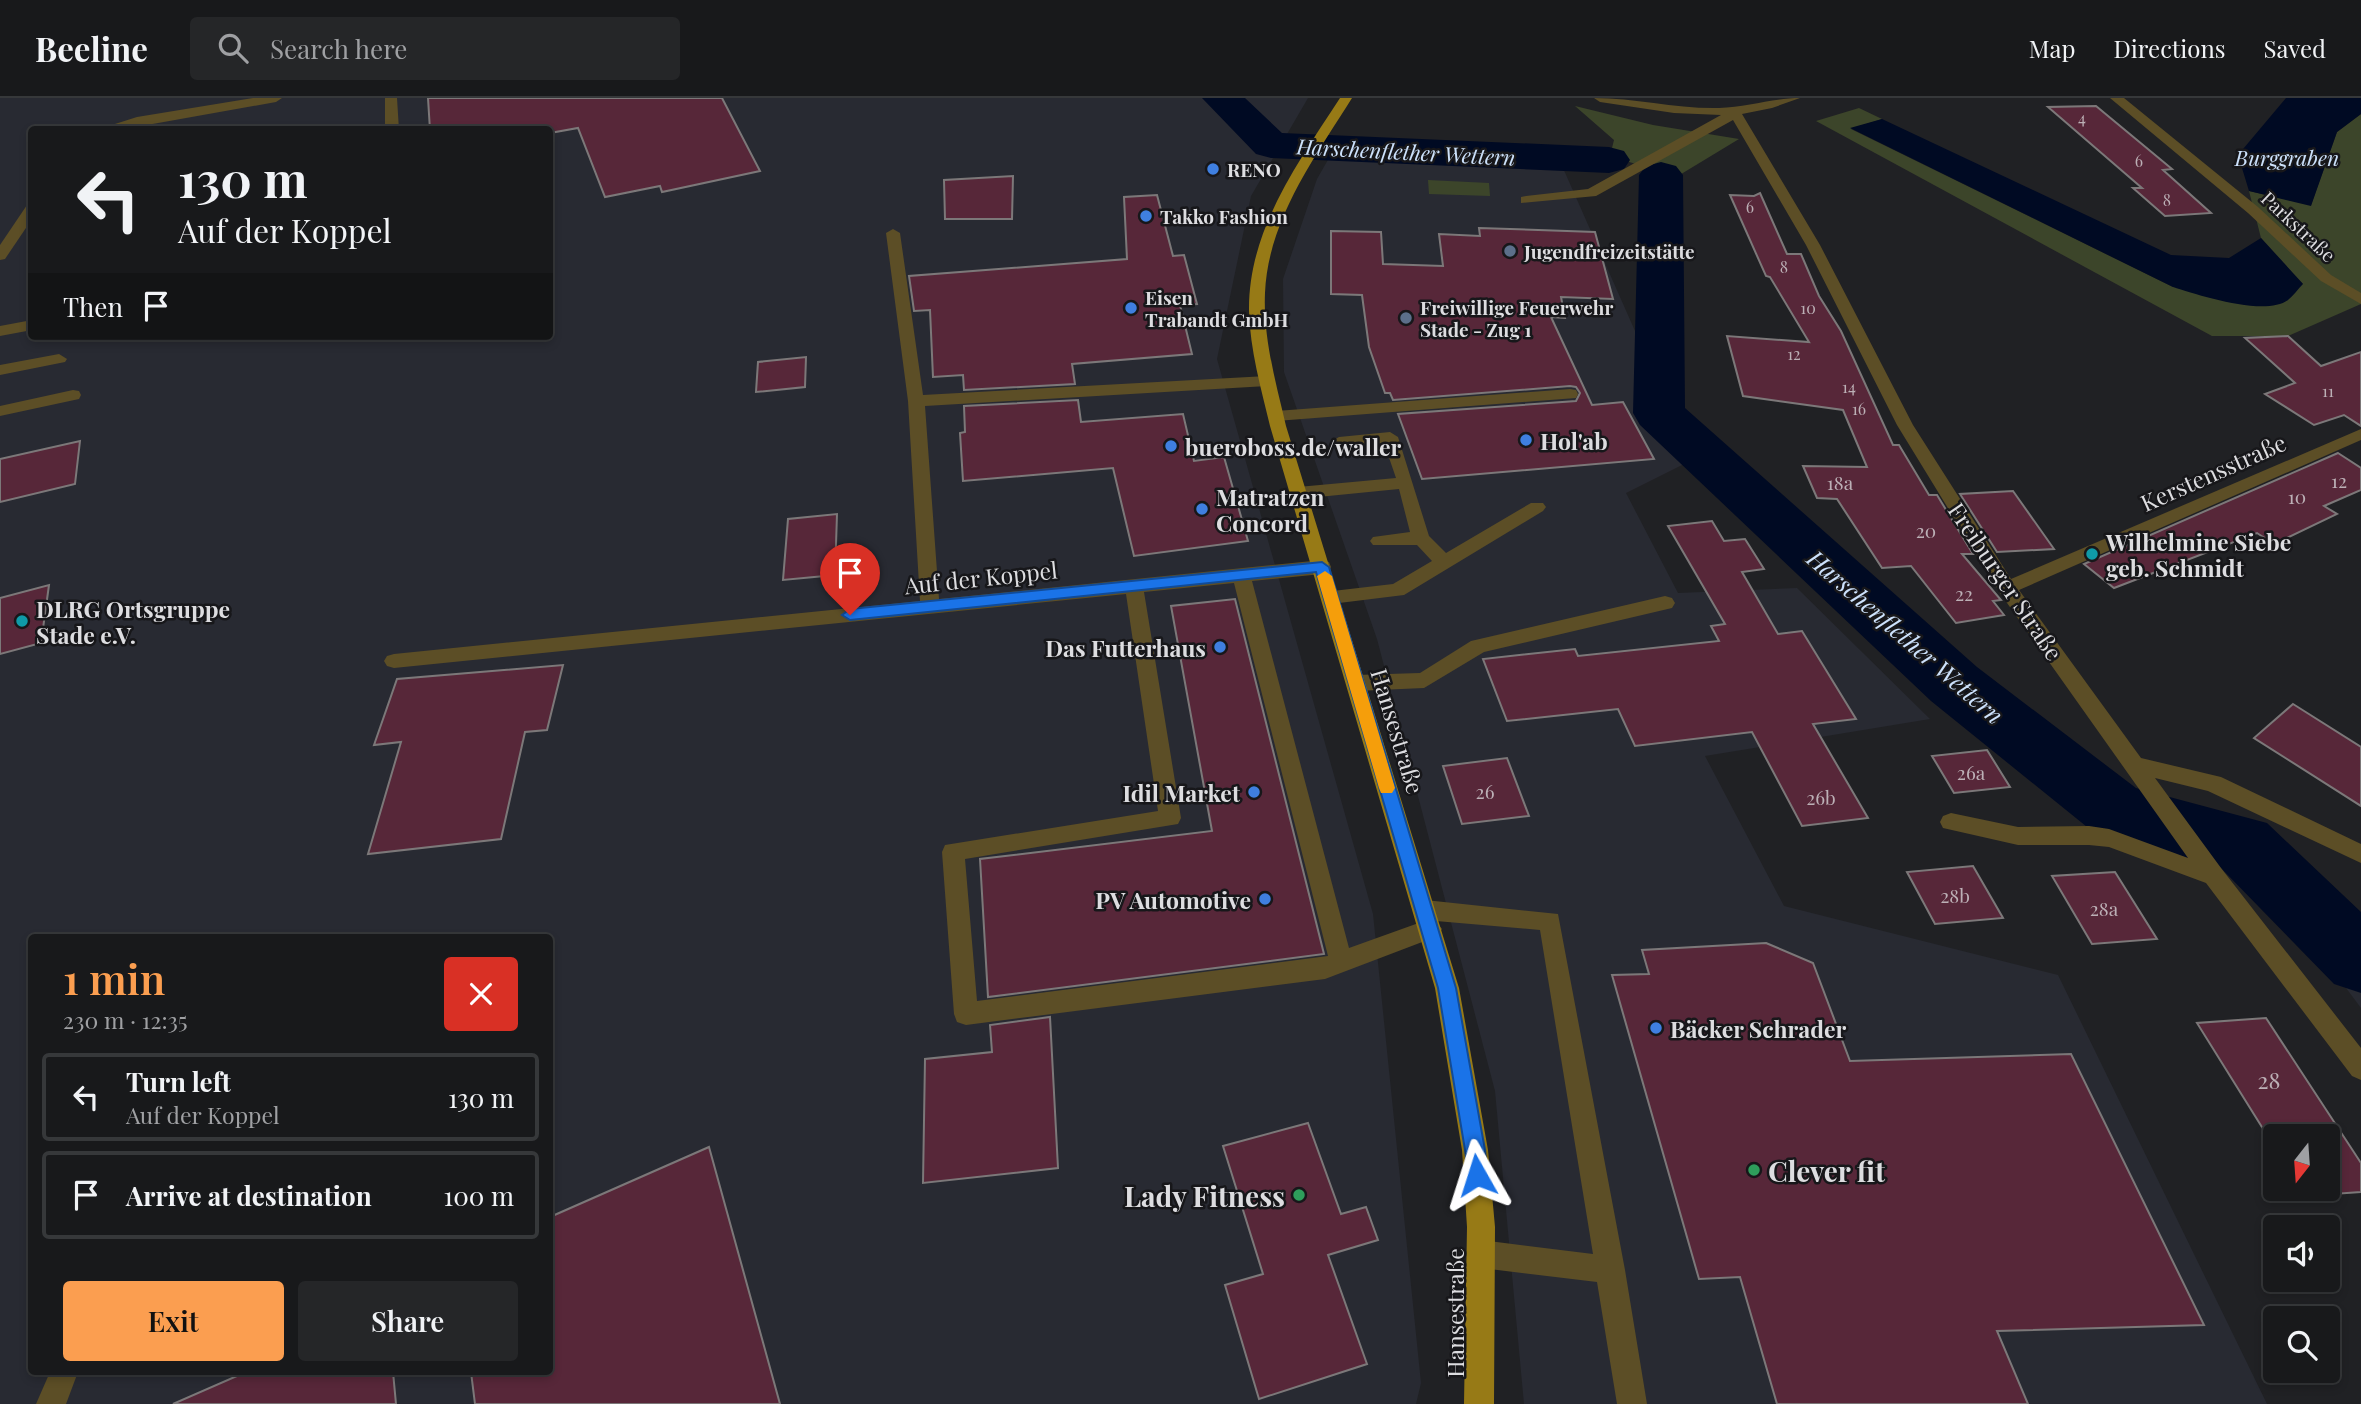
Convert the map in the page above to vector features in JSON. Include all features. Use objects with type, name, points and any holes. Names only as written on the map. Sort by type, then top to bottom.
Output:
[{"type":"main road","name":"Hansestraße","points":[[1346,98],[1283,200],[1269,235],[1259,274],[1258,316],[1276,416],[1447,988],[1475,1150],[1481,1254],[1479,1404]]},
{"type":"street","points":[[118,126],[276,98]]},
{"type":"street","points":[[391,98],[393,126]]},
{"type":"street","points":[[1600,98],[1667,109],[1735,113]]},
{"type":"street","points":[[1526,201],[1591,193],[1735,113],[1794,98]]},
{"type":"street","name":"Parkstraße","points":[[2116,98],[2253,210],[2326,278],[2361,299]]},
{"type":"street","name":"Freiburger Straße","points":[[1735,113],[1813,245],[1905,425],[2007,589],[2213,875],[2361,1068]]},
{"type":"street","points":[[0,256],[28,214]]},
{"type":"street","points":[[0,228],[21,224]]},
{"type":"street","points":[[893,233],[916,401],[930,607]]},
{"type":"street","points":[[0,331],[28,326]]},
{"type":"street","points":[[0,370],[59,359]]},
{"type":"street","points":[[916,401],[1268,381]]},
{"type":"street","points":[[1276,416],[1570,394]]},
{"type":"street","points":[[0,411],[73,395]]},
{"type":"street","name":"Kerstensstraße","points":[[2007,589],[2361,434]]},
{"type":"street","points":[[1339,442],[1390,437],[1421,538],[1444,562]]},
{"type":"street","points":[[1298,494],[1406,483]]},
{"type":"street","points":[[1331,597],[1397,590],[1537,507]]},
{"type":"street","points":[[1379,541],[1421,538]]},
{"type":"street","name":"Auf der Koppel","points":[[394,661],[1322,567]]},
{"type":"street","points":[[1241,575],[1341,961]]},
{"type":"street","points":[[1134,586],[1170,818],[953,852],[966,1014],[1325,968],[1427,919],[1550,922],[1632,1404]]},
{"type":"street","points":[[1356,682],[1424,680],[1478,646],[1665,603]]},
{"type":"street","points":[[2136,765],[2213,783],[2361,854]]},
{"type":"street","points":[[1951,821],[1992,833],[2038,837],[2096,836],[2123,842],[2190,870],[2213,875]]},
{"type":"street","points":[[1481,1254],[1611,1270]]},
{"type":"street","points":[[51,1404],[63,1375]]},
{"type":"shaded area","points":[[0,98],[1308,98],[1251,196],[1217,359],[1373,914],[1421,1383],[1416,1404],[0,1404]]},
{"type":"shaded area","points":[[1329,158],[1563,168],[1692,460],[1626,493],[1678,593],[1797,588],[1930,719],[1705,756],[1784,906],[2058,975],[2267,1404],[1524,1404],[1495,1091],[1377,639],[1284,372],[1283,279],[1317,179]]},
{"type":"shaded area","points":[[2361,941],[2361,1008],[2317,949]]},
{"type":"green space","points":[[1575,106],[1653,125],[1739,139],[1668,182],[1668,174],[1610,156],[1614,140]]},
{"type":"green space","points":[[1859,108],[1882,119],[1851,129],[2173,287],[2303,284],[2261,238],[2249,191],[2311,205],[2337,132],[2361,114],[2361,304],[2288,336],[2212,336],[1816,121]]},
{"type":"green space","points":[[1428,180],[1489,183],[1490,196],[1429,194]]},
{"type":"water","name":"Burggraben","points":[[2286,98],[2361,98],[2361,114],[2337,132],[2311,206],[2249,191],[2238,155]]},
{"type":"water","points":[[1882,119],[2171,255],[2229,258],[2261,238],[2303,284],[2288,300],[2277,305],[2264,306],[2231,303],[2173,287],[1850,128]]},
{"type":"building","points":[[428,98],[722,98],[760,171],[662,192],[660,186],[605,197],[578,128],[553,132],[553,126],[430,126]]},
{"type":"building","points":[[2096,106],[2172,169],[2163,170],[2211,213],[2165,216],[2133,188],[2142,188],[2048,107]]},
{"type":"building","points":[[1013,176],[1012,219],[945,219],[944,180]]},
{"type":"building","points":[[1760,193],[1787,254],[1801,254],[1819,296],[1841,331],[1893,445],[1899,445],[1929,495],[1937,495],[1973,554],[1962,554],[2001,600],[1993,601],[2004,615],[1956,623],[1911,566],[1882,568],[1837,499],[1817,498],[1803,466],[1867,467],[1843,410],[1743,396],[1727,336],[1809,342],[1770,277],[1766,276],[1730,195],[1754,196]]},
{"type":"building","points":[[1157,195],[1173,256],[1184,255],[1197,304],[1180,305],[1192,354],[1072,364],[1075,384],[964,390],[963,375],[933,377],[930,310],[914,311],[909,276],[1127,259],[1124,197]]},
{"type":"building","points":[[1479,228],[1595,232],[1613,299],[1561,297],[1565,318],[1551,317],[1592,405],[1623,402],[1654,459],[1422,479],[1398,414],[1576,401],[1580,393],[1576,387],[1570,386],[1393,400],[1390,393],[1385,393],[1369,347],[1362,295],[1331,294],[1331,231],[1381,232],[1383,264],[1443,266],[1439,234],[1480,236]]},
{"type":"building","points":[[2288,336],[2321,366],[2361,352],[2361,426],[2344,415],[2314,425],[2265,394],[2295,383],[2245,338]]},
{"type":"building","points":[[806,357],[805,387],[756,392],[758,362]]},
{"type":"building","points":[[1078,400],[1081,422],[1183,414],[1194,461],[1224,457],[1248,541],[1134,556],[1113,468],[963,481],[960,433],[965,432],[964,406]]},
{"type":"building","points":[[80,441],[75,484],[0,502],[0,459]]},
{"type":"building","points":[[2338,453],[2361,468],[2361,490],[2324,506],[2337,514],[2274,544],[2257,533],[2114,588],[2084,564]]},
{"type":"building","points":[[2013,491],[2054,549],[1997,552],[1960,494]]},
{"type":"building","points":[[837,514],[835,575],[783,580],[788,519]]},
{"type":"building","points":[[1712,521],[1724,541],[1745,539],[1764,569],[1742,572],[1778,634],[1802,631],[1856,719],[1813,724],[1868,818],[1802,826],[1752,732],[1635,746],[1618,709],[1507,721],[1483,659],[1575,649],[1578,656],[1719,641],[1711,626],[1725,624],[1668,526]]},
{"type":"building","name":"DLRG Ortsgruppe Stade e.V.","points":[[49,585],[41,643],[0,654],[0,598]]},
{"type":"building","points":[[1235,599],[1324,954],[988,997],[980,859],[1212,831],[1171,606]]},
{"type":"building","points":[[563,665],[547,730],[525,732],[501,839],[368,854],[401,742],[374,745],[397,679]]},
{"type":"building","points":[[2293,704],[2361,747],[2361,806],[2254,738]]},
{"type":"building","points":[[1987,750],[2010,787],[1954,793],[1932,756]]},
{"type":"building","points":[[1507,758],[1529,816],[1462,824],[1443,766]]},
{"type":"building","points":[[1973,866],[2003,918],[1935,924],[1907,872]]},
{"type":"building","points":[[2115,872],[2157,939],[2092,944],[2052,876]]},
{"type":"building","points":[[1766,943],[1813,963],[1850,1061],[2071,1054],[2204,1325],[1997,1331],[2028,1404],[1777,1404],[1740,1277],[1699,1279],[1612,975],[1649,974],[1642,950]]},
{"type":"building","points":[[1050,1017],[1058,1168],[923,1183],[925,1059],[992,1052],[990,1025]]},
{"type":"building","points":[[2266,1018],[2335,1124],[2263,1124],[2263,1129],[2197,1023]]},
{"type":"building","points":[[1308,1123],[1341,1214],[1366,1207],[1378,1240],[1328,1255],[1367,1364],[1259,1399],[1225,1285],[1263,1274],[1223,1146]]},
{"type":"building","points":[[2340,1131],[2361,1163],[2361,1192],[2340,1194]]},
{"type":"building","points":[[709,1147],[780,1404],[475,1404],[471,1375],[553,1375],[553,1216]]},
{"type":"building","points":[[239,1375],[393,1375],[396,1404],[173,1404]]},
{"type":"waterway","name":"Harschenflether Wettern","points":[[1222,98],[1271,145],[1609,160]]},
{"type":"waterway","name":"Harschenflether Wettern","points":[[1661,175],[1659,413],[1954,684],[2116,811],[2242,844],[2361,960]]},
{"type":"slow traffic","points":[[1325,576],[1387,788]]},
{"type":"place","name":"RENO","points":[[1213,169]]},
{"type":"place","name":"Takko Fashion","points":[[1146,216]]},
{"type":"place","name":"Jugendfreizeitstätte","points":[[1510,251]]},
{"type":"place","name":"Eisen Trabandt GmbH","points":[[1131,308]]},
{"type":"place","name":"Freiwillige Feuerwehr Stade - Zug 1","points":[[1406,318]]},
{"type":"place","name":"Hol'ab","points":[[1526,440]]},
{"type":"place","name":"bueroboss.de/waller","points":[[1171,446]]},
{"type":"place","name":"Matratzen Concord","points":[[1202,509]]},
{"type":"place","name":"Wilhelmine Siebe geb. Schmidt","points":[[2092,554]]},
{"type":"place","name":"DLRG Ortsgruppe Stade e.V.","points":[[22,621]]},
{"type":"place","name":"Das Futterhaus","points":[[1220,647]]},
{"type":"place","name":"Idil Market","points":[[1254,792]]},
{"type":"place","name":"PV Automotive","points":[[1265,899]]},
{"type":"place","name":"Bäcker Schrader","points":[[1656,1028]]},
{"type":"place","name":"Clever fit","points":[[1754,1170]]},
{"type":"place","name":"Lady Fitness","points":[[1299,1195]]},
{"type":"route","points":[[850,615],[1322,567],[1447,988],[1477,1175]]}]
